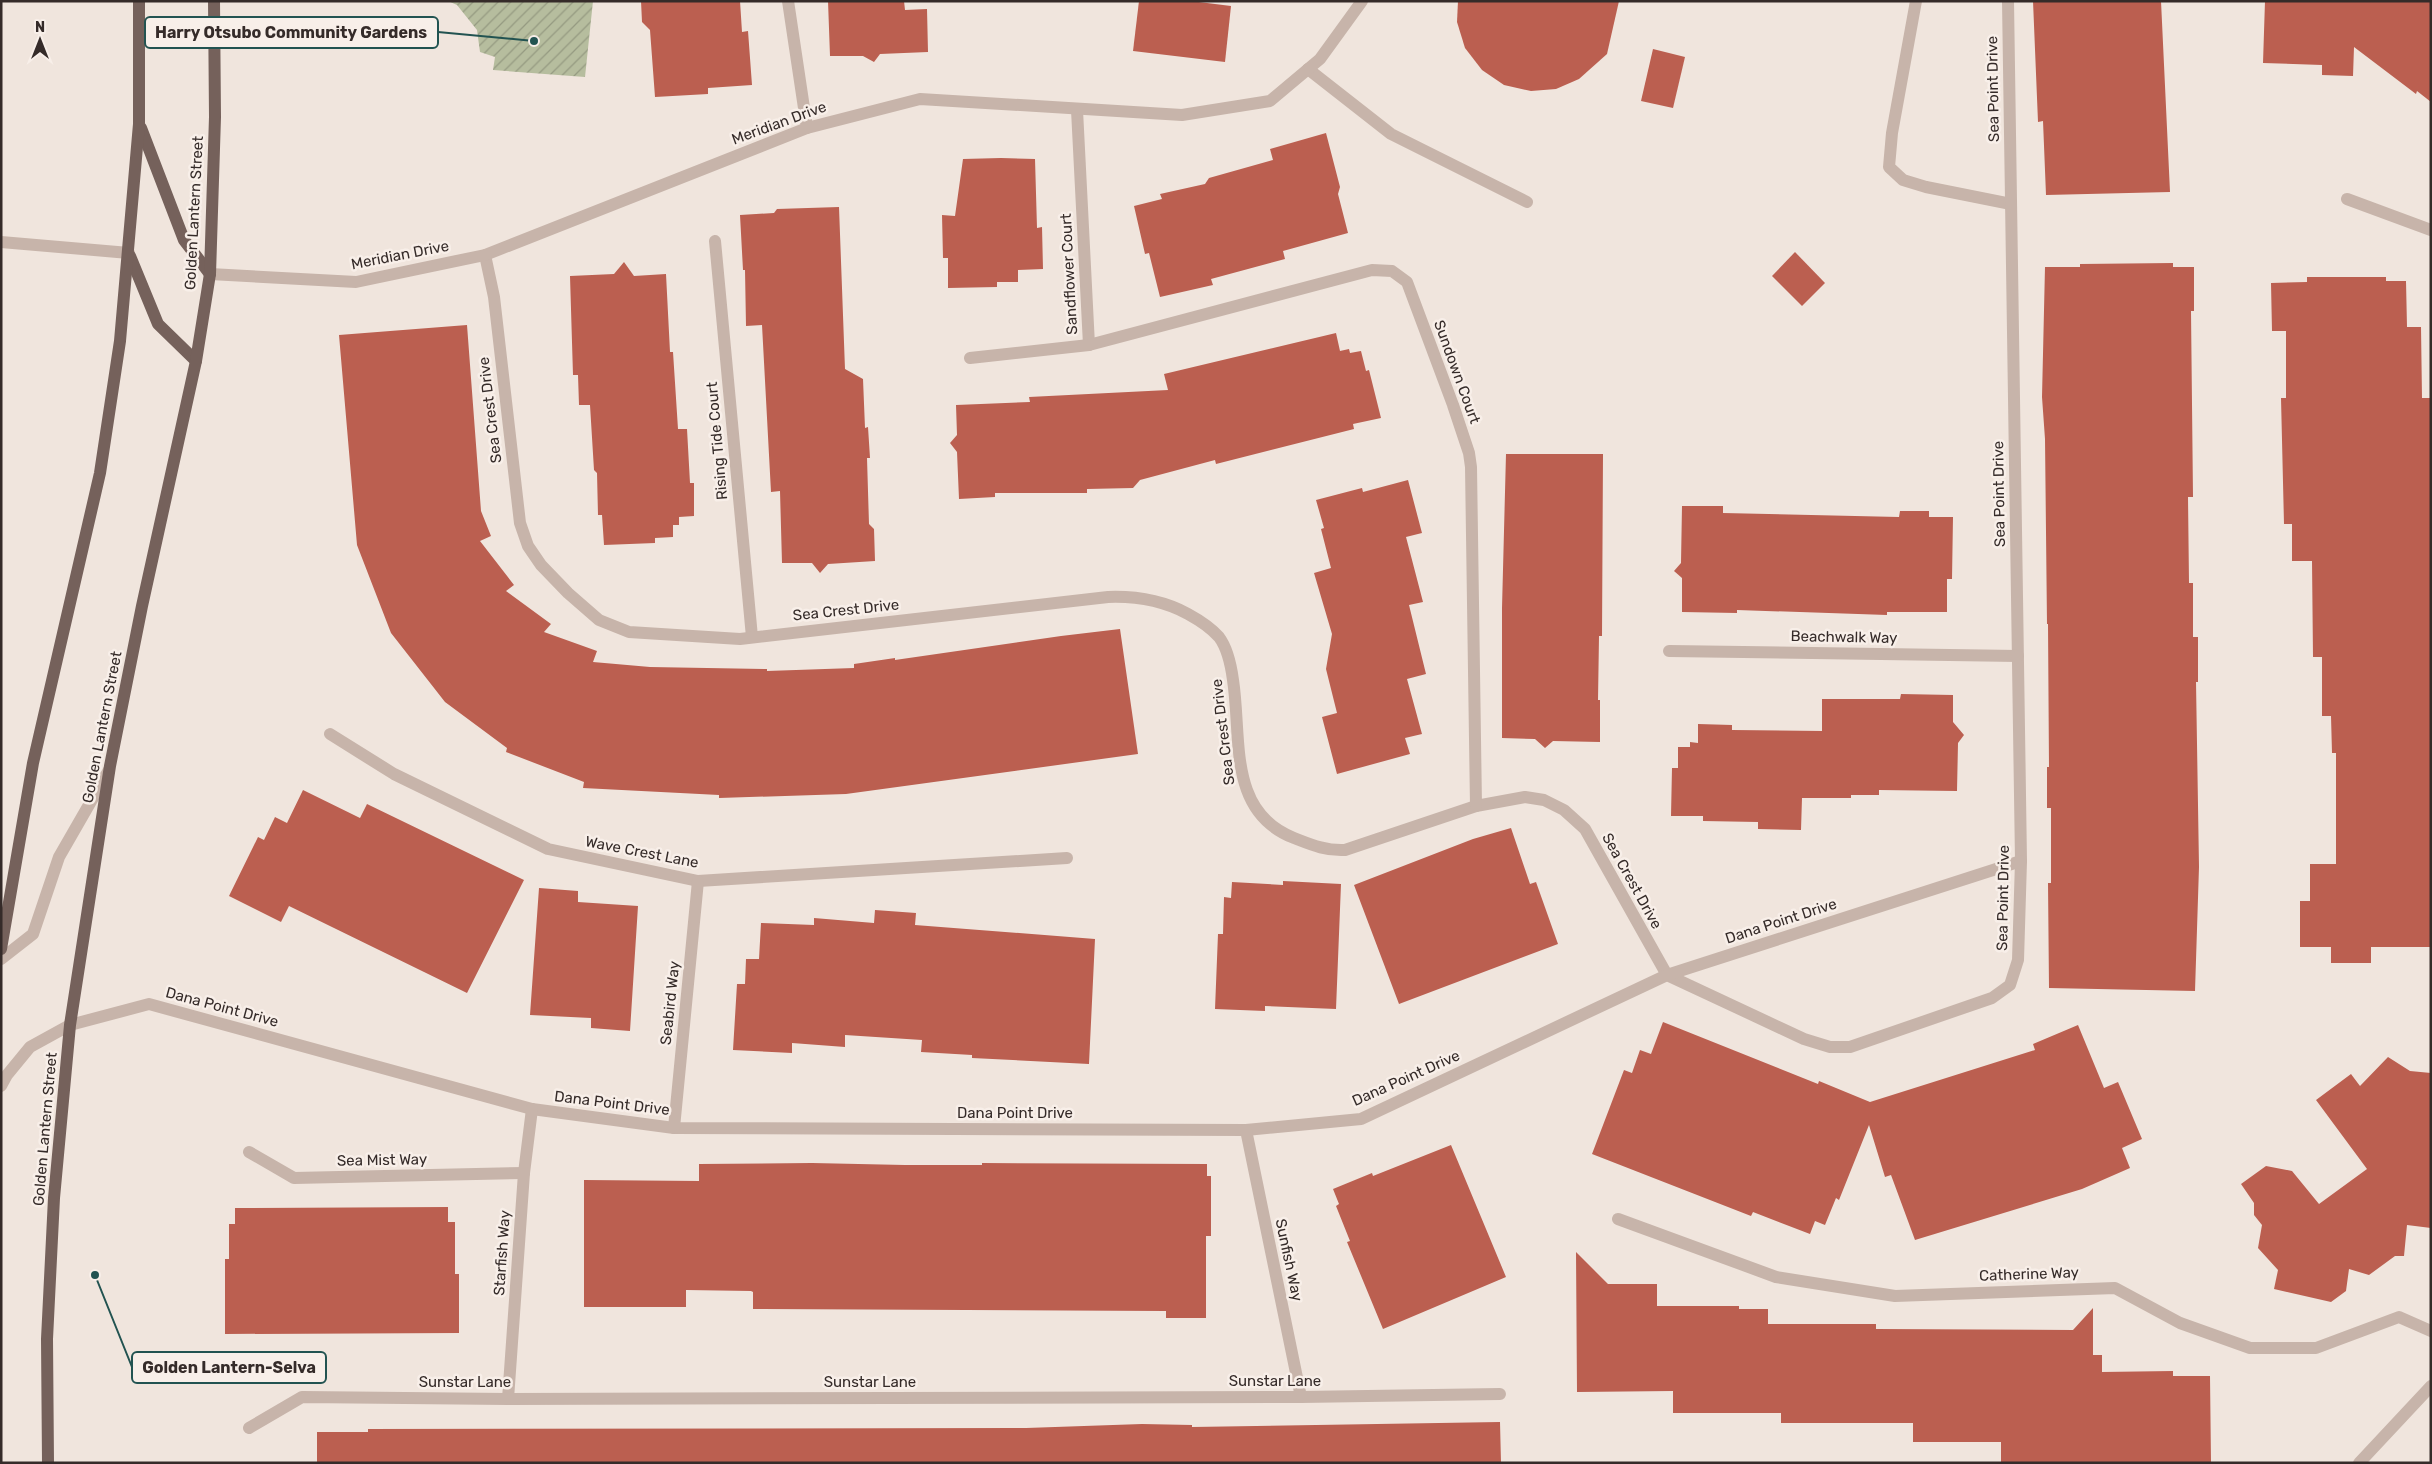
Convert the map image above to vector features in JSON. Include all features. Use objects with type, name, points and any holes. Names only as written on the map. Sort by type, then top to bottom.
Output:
[{"type":"main road","points":[[1,949],[33,763],[100,473],[120,341],[140,124],[139,1]]},
{"type":"main road","name":"Golden Lantern Street","points":[[48,1463],[47,1339],[54,1198],[70,1025],[110,766],[142,606],[196,361],[210,274],[215,117],[214,1]]},
{"type":"main road","points":[[140,124],[184,240],[210,274]]},
{"type":"main road","points":[[129,253],[158,324],[196,361]]},
{"type":"street","points":[[788,1],[807,128]]},
{"type":"street","name":"Meridian Drive","points":[[210,274],[356,282],[485,255],[807,128],[920,99],[1182,115],[1270,101],[1320,59],[1362,1]]},
{"type":"street","points":[[1916,1],[1892,133],[1889,167],[1903,180],[1926,187],[2011,204]]},
{"type":"street","name":"Sea Point Drive","points":[[1667,975],[1804,1039],[1839,1048],[1850,1047],[1985,1001],[2010,985],[2018,960],[2021,861],[2008,1]]},
{"type":"street","points":[[1308,68],[1391,134],[1527,202]]},
{"type":"street","name":"Sandflower Court","points":[[970,358],[1089,345],[1077,110]]},
{"type":"street","points":[[2347,199],[2431,230]]},
{"type":"street","name":"Rising Tide Court","points":[[715,241],[752,637]]},
{"type":"street","points":[[1,242],[129,253]]},
{"type":"street","name":"Sea Crest Drive","points":[[485,255],[494,297],[520,523],[528,546],[537,558],[568,593],[599,620],[629,632],[740,639],[1108,597],[1129,596],[1175,607],[1214,632],[1222,643],[1232,670],[1245,788],[1259,814],[1274,828],[1325,850],[1345,850],[1476,806],[1525,797],[1544,800],[1564,810],[1585,829],[1667,975]]},
{"type":"street","name":"Sundown Court","points":[[1089,345],[1358,272],[1372,270],[1392,271],[1407,282],[1456,412],[1472,466],[1476,806]]},
{"type":"street","name":"Beachwalk Way","points":[[1668,651],[2018,656]]},
{"type":"street","name":"Wave Crest Lane","points":[[330,734],[394,774],[548,849],[698,881],[1067,858]]},
{"type":"street","points":[[1,959],[33,934],[60,857],[110,766]]},
{"type":"street","name":"Dana Point Drive","points":[[1,1086],[7,1075],[30,1046],[70,1025],[149,1004],[532,1109],[674,1128],[1246,1130],[1361,1119],[1667,975],[2021,861]]},
{"type":"street","name":"Seabird Way","points":[[674,1128],[698,881]]},
{"type":"street","name":"Starfish Way","points":[[508,1399],[524,1173],[532,1109]]},
{"type":"street","name":"Sunfish Way","points":[[1246,1130],[1301,1397]]},
{"type":"street","name":"Sea Mist Way","points":[[248,1152],[294,1178],[524,1173]]},
{"type":"street","name":"Catherine Way","points":[[1618,1219],[1776,1277],[1895,1296],[2115,1288],[2180,1323],[2250,1348],[2316,1348],[2399,1317],[2431,1331]]},
{"type":"street","points":[[2359,1463],[2431,1386]]},
{"type":"street","name":"Sunstar Lane","points":[[248,1428],[302,1397],[508,1399],[1301,1397],[1500,1394]]},
{"type":"green space","points":[[448,1],[593,1],[585,77],[493,70],[495,57],[480,52],[477,30],[457,5]]},
{"type":"building","points":[[641,1],[740,1],[742,32],[748,31],[752,85],[708,88],[708,94],[655,97],[650,30],[642,22]]},
{"type":"building","points":[[828,1],[904,1],[905,10],[927,9],[928,52],[880,54],[874,62],[863,56],[830,56]]},
{"type":"building","points":[[1139,1],[1191,1],[1231,6],[1225,62],[1133,51]]},
{"type":"building","points":[[1458,1],[1619,1],[1607,54],[1579,79],[1556,89],[1531,91],[1504,85],[1482,70],[1465,48],[1457,22]]},
{"type":"building","points":[[2033,1],[2161,1],[2170,192],[2046,195],[2043,121],[2038,122]]},
{"type":"building","points":[[2265,1],[2431,1],[2431,102],[2417,91],[2416,94],[2354,47],[2353,76],[2322,75],[2322,65],[2263,63]]},
{"type":"building","points":[[1653,49],[1685,57],[1673,108],[1641,101]]},
{"type":"building","points":[[1326,133],[1340,187],[1338,194],[1348,233],[1283,251],[1285,259],[1211,279],[1213,285],[1160,297],[1149,253],[1145,254],[1134,206],[1162,199],[1160,194],[1205,184],[1209,178],[1273,160],[1270,149]]},
{"type":"building","points":[[963,159],[1035,159],[1037,228],[1042,227],[1043,269],[1018,270],[1018,282],[997,282],[997,287],[948,288],[948,258],[943,258],[942,215],[955,216]]},
{"type":"building","points":[[839,207],[845,369],[863,379],[865,428],[868,427],[870,458],[867,458],[869,524],[874,529],[875,561],[828,564],[820,573],[812,563],[782,563],[780,491],[771,492],[762,325],[746,326],[745,270],[743,270],[740,215],[774,213],[777,209]]},
{"type":"building","points":[[1795,252],[1825,283],[1802,306],[1772,276]]},
{"type":"building","points":[[624,262],[634,276],[666,274],[670,352],[673,352],[678,429],[687,429],[690,483],[694,483],[694,516],[679,517],[679,525],[673,525],[673,537],[655,538],[655,543],[604,545],[602,515],[598,515],[597,473],[594,470],[590,405],[579,405],[578,375],[573,375],[570,276],[614,274]]},
{"type":"building","points":[[2173,263],[2173,267],[2194,267],[2194,311],[2191,311],[2193,497],[2188,497],[2189,583],[2193,583],[2193,637],[2198,637],[2198,682],[2196,682],[2199,867],[2195,991],[2049,988],[2048,883],[2051,883],[2051,808],[2047,808],[2047,767],[2049,767],[2048,624],[2045,439],[2042,397],[2045,267],[2080,267],[2080,264]]},
{"type":"building","points":[[2307,277],[2386,277],[2386,281],[2406,281],[2407,327],[2421,327],[2422,398],[2431,398],[2431,947],[2371,947],[2371,963],[2331,963],[2331,947],[2300,947],[2300,901],[2310,901],[2310,864],[2336,864],[2336,753],[2332,753],[2331,716],[2322,716],[2322,657],[2313,657],[2312,561],[2292,561],[2292,524],[2284,524],[2281,398],[2286,398],[2286,331],[2272,331],[2271,283],[2307,282]]},
{"type":"building","points":[[467,325],[481,511],[491,536],[480,541],[514,585],[506,591],[551,624],[544,632],[597,651],[593,662],[650,667],[767,669],[767,671],[854,668],[854,664],[1120,629],[1138,754],[846,794],[719,798],[719,795],[583,788],[584,782],[506,752],[507,748],[445,702],[391,633],[357,545],[339,335]]},
{"type":"building","points":[[1336,333],[1340,351],[1349,349],[1350,353],[1361,351],[1366,371],[1369,370],[1381,418],[1353,424],[1354,429],[1216,464],[1215,460],[1140,480],[1133,488],[1087,489],[1087,493],[995,493],[995,497],[959,499],[957,452],[950,443],[957,435],[956,405],[1030,402],[1029,397],[1168,390],[1164,374]]},
{"type":"building","points":[[1506,454],[1603,454],[1602,636],[1599,636],[1598,700],[1600,700],[1600,742],[1553,741],[1545,748],[1535,739],[1502,738],[1502,608]]},
{"type":"building","points":[[1408,480],[1422,533],[1406,537],[1423,602],[1409,605],[1426,674],[1407,679],[1422,734],[1405,738],[1410,754],[1337,774],[1322,717],[1337,713],[1326,669],[1332,634],[1314,573],[1331,568],[1321,529],[1324,528],[1316,500],[1362,488],[1363,492]]},
{"type":"building","points":[[1682,506],[1723,506],[1723,513],[1899,517],[1900,511],[1929,511],[1929,517],[1953,517],[1952,579],[1947,579],[1947,612],[1887,612],[1887,615],[1737,610],[1737,613],[1682,612],[1682,578],[1674,571],[1681,563]]},
{"type":"building","points":[[1901,694],[1953,695],[1953,722],[1964,735],[1958,743],[1957,791],[1879,790],[1879,795],[1851,795],[1851,798],[1802,798],[1801,830],[1758,829],[1758,822],[1703,821],[1703,816],[1671,816],[1672,768],[1678,768],[1678,747],[1690,747],[1690,742],[1698,743],[1698,724],[1732,725],[1732,730],[1822,731],[1822,699],[1900,699]]},
{"type":"building","points":[[303,790],[360,818],[367,804],[524,880],[467,993],[289,906],[281,922],[229,896],[258,837],[264,840],[275,817],[287,823]]},
{"type":"building","points":[[1511,828],[1530,884],[1536,882],[1558,944],[1399,1004],[1354,885],[1473,839]]},
{"type":"building","points":[[1283,881],[1341,884],[1336,1009],[1265,1006],[1265,1011],[1215,1009],[1218,934],[1223,934],[1224,897],[1231,898],[1232,882],[1283,885]]},
{"type":"building","points":[[539,888],[578,891],[578,902],[638,906],[630,1031],[591,1028],[591,1018],[530,1015]]},
{"type":"building","points":[[875,910],[916,913],[915,925],[1095,939],[1089,1064],[972,1058],[972,1055],[921,1052],[922,1040],[845,1035],[845,1047],[792,1043],[792,1053],[733,1050],[737,984],[745,984],[746,959],[759,959],[761,923],[814,925],[814,918],[874,923]]},
{"type":"building","points":[[1663,1022],[1818,1084],[1819,1081],[1870,1102],[2035,1050],[2033,1044],[2078,1025],[2104,1088],[2118,1082],[2142,1139],[2122,1148],[2130,1168],[2082,1189],[1915,1240],[1891,1175],[1885,1177],[1869,1125],[1839,1200],[1836,1198],[1825,1225],[1815,1221],[1810,1234],[1753,1212],[1751,1216],[1592,1154],[1624,1070],[1632,1073],[1640,1050],[1651,1054]]},
{"type":"building","points":[[2388,1057],[2410,1071],[2431,1073],[2431,1228],[2407,1225],[2404,1256],[2395,1256],[2369,1275],[2349,1269],[2346,1291],[2331,1302],[2274,1289],[2278,1270],[2258,1248],[2262,1225],[2254,1215],[2254,1203],[2241,1184],[2266,1166],[2292,1171],[2319,1204],[2367,1169],[2316,1100],[2351,1074],[2360,1086]]},
{"type":"building","points":[[1451,1145],[1506,1277],[1383,1329],[1347,1242],[1350,1241],[1336,1206],[1339,1204],[1333,1189],[1372,1173],[1373,1176]]},
{"type":"building","points":[[812,1163],[905,1165],[982,1165],[982,1163],[1207,1164],[1207,1176],[1211,1176],[1211,1236],[1206,1236],[1206,1318],[1166,1318],[1166,1311],[753,1309],[753,1292],[751,1291],[686,1290],[686,1307],[584,1307],[584,1180],[699,1181],[699,1164]]},
{"type":"building","points":[[448,1207],[448,1222],[455,1222],[455,1274],[459,1274],[459,1333],[225,1334],[225,1259],[229,1259],[229,1224],[235,1224],[235,1208]]},
{"type":"building","points":[[1576,1252],[1608,1284],[1657,1284],[1657,1306],[1739,1306],[1739,1309],[1768,1309],[1768,1324],[1876,1324],[1876,1329],[2073,1330],[2093,1308],[2093,1355],[2102,1355],[2102,1372],[2173,1371],[2173,1376],[2210,1376],[2211,1463],[2001,1463],[2001,1442],[1913,1442],[1913,1423],[1781,1423],[1781,1413],[1673,1413],[1673,1391],[1577,1392]]},
{"type":"building","points":[[1500,1422],[1501,1463],[317,1463],[317,1432],[368,1432],[368,1429],[1026,1428],[1142,1424],[1192,1425],[1192,1427]]},
{"type":"place","name":"Harry Otsubo Community Gardens","points":[[534,41]]},
{"type":"place","name":"Golden Lantern-Selva","points":[[95,1275]]}]
